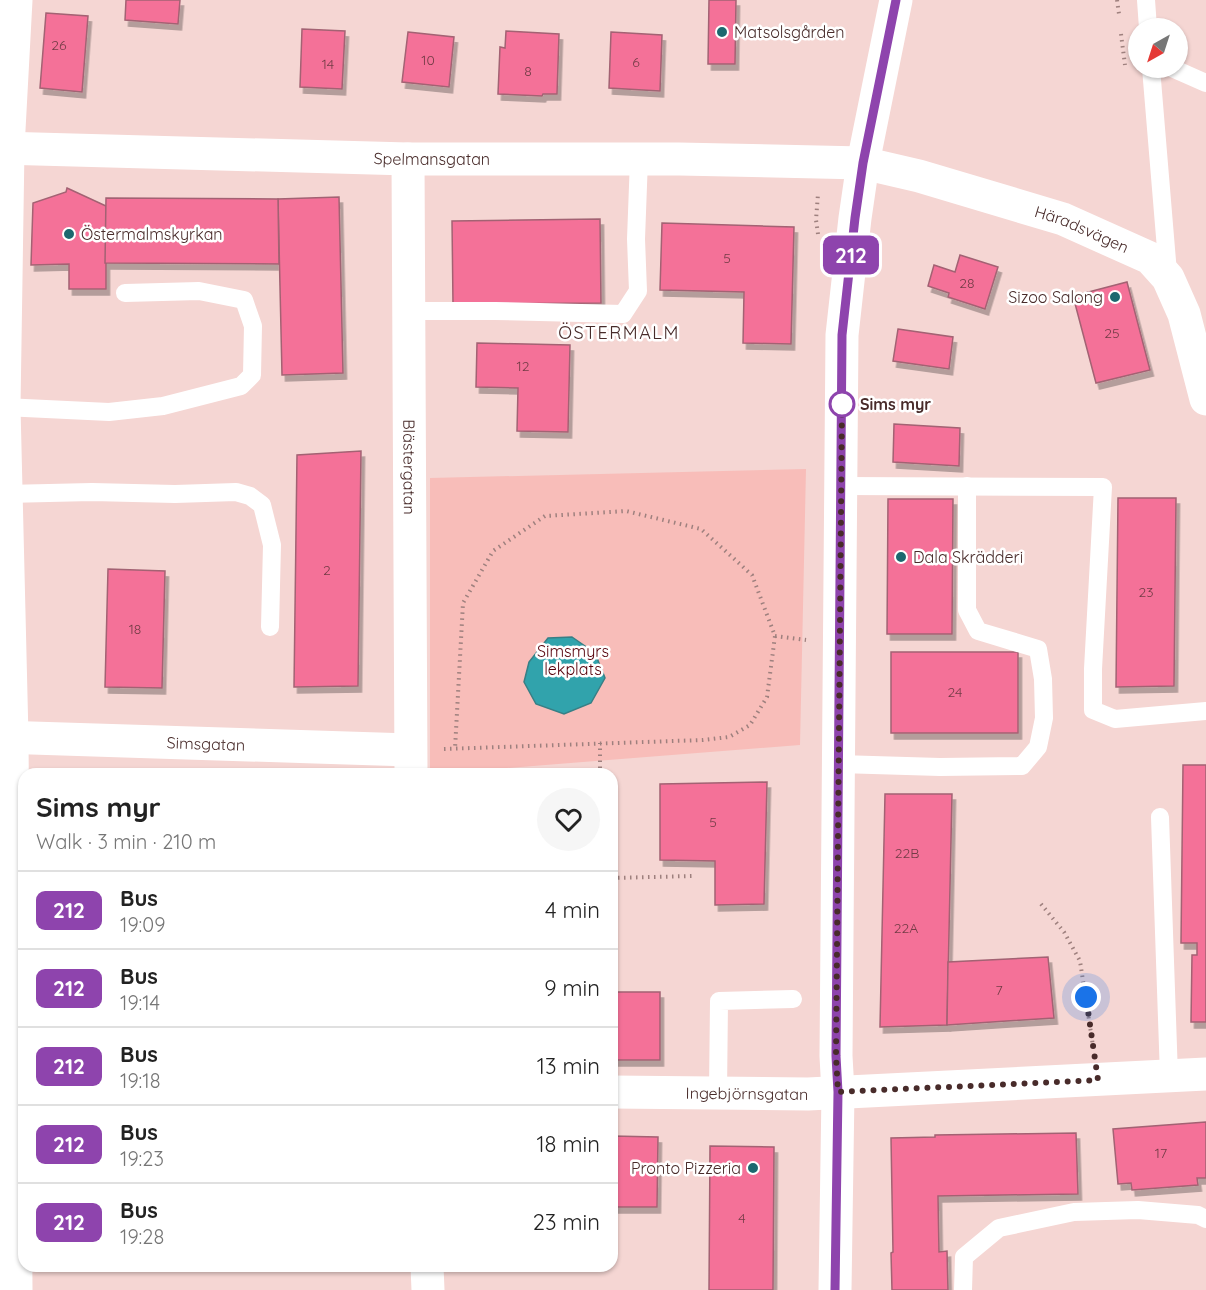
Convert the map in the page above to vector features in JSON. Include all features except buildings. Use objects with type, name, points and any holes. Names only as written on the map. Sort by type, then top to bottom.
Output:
[{"type":"street","points":[[16,0],[4,148],[6,737],[18,976],[16,1290]]},
{"type":"street","points":[[835,1290],[842,335],[863,163],[896,0]]},
{"type":"street","name":"Spelmansgatan","points":[[4,148],[408,159],[639,159],[863,163]]},
{"type":"street","name":"Blästergatan","points":[[408,159],[410,762]]},
{"type":"street","name":"Häradsvägen","points":[[863,163],[919,176],[1063,219],[1150,258],[1168,278],[1199,346],[1206,399]]},
{"type":"street","name":"Simsgatan","points":[[6,737],[410,762]]},
{"type":"street","name":"Ingebjörnsgatan","points":[[618,1092],[808,1094],[1206,1074]]},
{"type":"street","points":[[428,1272],[428,1290]]},
{"type":"lane","points":[[1146,0],[1147,18]]},
{"type":"lane","points":[[1188,75],[1206,83]]},
{"type":"lane","points":[[1152,78],[1168,278]]},
{"type":"lane","points":[[408,311],[495,310],[623,314],[638,291],[636,239],[639,159]]},
{"type":"lane","points":[[4,407],[110,412],[163,406],[241,386],[252,375],[253,326],[244,300],[199,291],[125,293]]},
{"type":"lane","points":[[842,486],[1103,487],[1093,669],[1093,710],[1115,719],[1206,711]]},
{"type":"lane","points":[[839,764],[940,767],[1022,766],[1038,747],[1044,718],[1043,678],[1038,649],[978,630],[967,610],[967,486]]},
{"type":"lane","points":[[6,494],[236,492],[250,496],[262,505],[272,545],[270,627]]},
{"type":"lane","points":[[1160,817],[1169,1076]]},
{"type":"lane","points":[[718,1092],[719,1001],[793,999]]},
{"type":"lane","points":[[963,1290],[964,1257],[999,1228],[1074,1212],[1138,1210],[1198,1215],[1206,1219]]},
{"type":"path","points":[[410,762],[455,748],[702,740],[729,737],[750,725],[767,697],[775,636],[753,574],[700,529],[626,511],[545,516],[493,551],[463,603],[455,748]]},
{"type":"path","points":[[600,743],[600,768]]},
{"type":"path","points":[[618,878],[693,876]]},
{"type":"path","points":[[1041,904],[1064,932],[1080,961],[1098,1080]]},
{"type":"green space","name":"Simsmyrs lekplats","points":[[806,469],[800,745],[507,768],[430,768],[430,478]]},
{"type":"water","points":[[572,637],[595,653],[605,678],[591,703],[564,714],[536,704],[524,682],[529,662],[548,638]]},
{"type":"bus line","name":"212","points":[[835,1290],[842,335],[863,163],[896,0]]},
{"type":"place","name":"Matsolsgården","points":[[722,32]]},
{"type":"place","name":"Östermalmskyrkan","points":[[69,234]]},
{"type":"place","name":"Sizoo Salong","points":[[1115,297]]},
{"type":"place","name":"Sims myr","points":[[842,404]]},
{"type":"place","name":"Dala Skrädderi","points":[[901,557]]},
{"type":"place","name":"Pronto Pizzeria","points":[[753,1168]]},
{"type":"district","name":"ÖSTERMALM","points":[[619,332]]},
{"type":"route","points":[[842,404],[836,1056],[838,1092],[1098,1080],[1086,997]]}]
